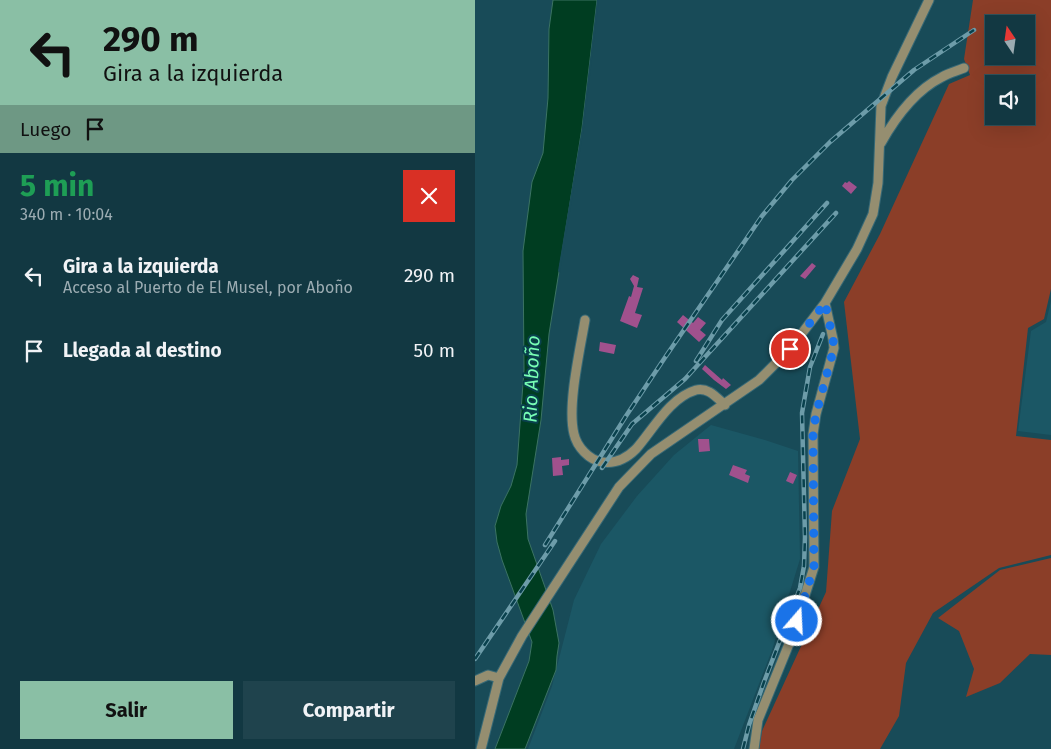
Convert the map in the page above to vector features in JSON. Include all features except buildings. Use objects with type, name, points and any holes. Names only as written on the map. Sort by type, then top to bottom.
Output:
[{"type":"street","points":[[481,749],[499,678],[522,636],[619,487],[651,454],[759,380],[790,349],[825,303],[857,248],[873,214],[878,183],[881,106],[896,68],[929,0]]},
{"type":"street","points":[[880,145],[897,118],[921,91],[941,78],[964,68]]},
{"type":"street","points":[[754,749],[758,720],[791,639],[814,567],[813,434],[816,414],[834,348],[825,303]]},
{"type":"street","points":[[585,320],[571,416],[574,435],[585,452],[595,461],[610,463],[623,459],[636,449],[655,423],[675,402],[695,390],[711,392],[725,405]]},
{"type":"street","points":[[475,681],[488,675],[499,678]]},
{"type":"shaded area","points":[[973,0],[1051,0],[1051,289],[1044,319],[1028,328],[1016,436],[1051,440],[1051,555],[999,568],[933,613],[906,663],[899,716],[880,749],[759,749],[762,731],[826,592],[832,511],[860,439],[844,302],[880,234],[949,84],[970,75],[964,59]]},
{"type":"shaded area","points":[[1051,301],[1051,435],[1018,431],[1031,331],[1046,322]]},
{"type":"shaded area","points":[[711,425],[798,451],[800,559],[772,650],[734,749],[528,749],[552,686],[574,600],[601,544],[637,496],[674,455]]},
{"type":"shaded area","points":[[1051,558],[1051,655],[1030,654],[1000,683],[966,697],[974,669],[959,631],[938,618],[1000,570]]},
{"type":"water","name":"Rio Aboño","points":[[553,0],[597,0],[582,128],[549,334],[541,420],[526,514],[528,539],[553,610],[559,643],[556,670],[525,749],[495,749],[529,661],[532,642],[502,560],[495,526],[517,465],[524,370],[523,251],[532,182],[543,153],[548,98],[549,29]]},
{"type":"pier","points":[[597,0],[599,0],[584,128],[560,273],[558,271],[582,128]]},
{"type":"railway","points":[[545,545],[626,416],[762,216],[792,180],[830,142],[914,70],[974,30]]},
{"type":"railway","points":[[696,361],[722,320],[827,203]]},
{"type":"railway","points":[[602,468],[632,424],[685,379],[836,213]]},
{"type":"railway","points":[[743,749],[764,682],[800,588],[804,566],[805,537],[802,413],[810,367],[823,334]]},
{"type":"railway","points":[[475,659],[555,541]]},
{"type":"route","points":[[790,349],[825,303],[834,348],[816,414],[813,434],[814,567],[797,621]]}]
